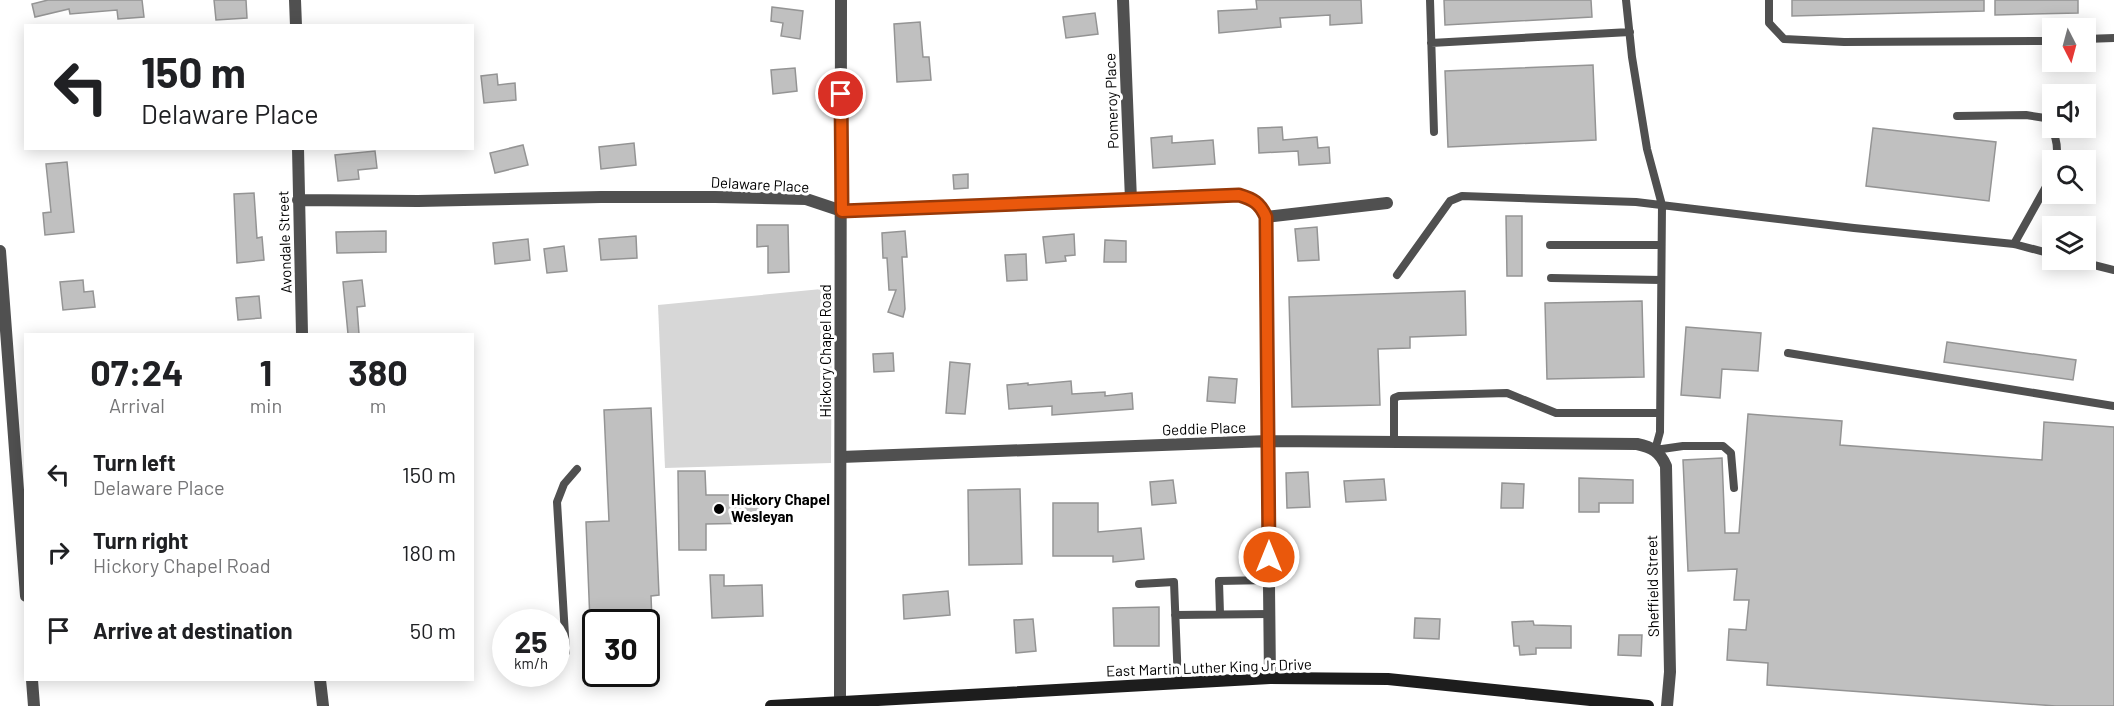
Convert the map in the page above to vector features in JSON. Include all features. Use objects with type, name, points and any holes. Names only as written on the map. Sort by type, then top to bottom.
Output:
[{"type":"main road","name":"East Martin Luther King Jr Drive","points":[[771,706],[840,704],[1270,678],[1388,679],[1648,706]]},
{"type":"street","points":[[295,0],[296,24]]},
{"type":"street","name":"Hickory Chapel Road","points":[[840,704],[841,0]]},
{"type":"street","name":"Pomeroy Place","points":[[1123,0],[1131,200]]},
{"type":"street","name":"Avondale Street","points":[[298,150],[302,333]]},
{"type":"street","name":"Delaware Place","points":[[298,200],[418,201],[737,197],[806,199],[842,211],[1239,195],[1254,199],[1262,207],[1266,217]]},
{"type":"street","points":[[1270,678],[1266,217],[1387,203]]},
{"type":"street","points":[[0,251],[24,569]]},
{"type":"street","name":"Geddie Place","points":[[841,458],[1268,441],[1637,444],[1655,450]]},
{"type":"street","name":"Sheffield Street","points":[[1655,450],[1666,466],[1670,672],[1667,706]]},
{"type":"street","points":[[32,681],[34,706]]},
{"type":"street","points":[[320,681],[322,706]]},
{"type":"lane","points":[[1430,0],[1434,132]]},
{"type":"lane","points":[[1626,0],[1647,148],[1662,205],[1660,432],[1655,450],[1683,446],[1723,446],[1731,453],[1734,488]]},
{"type":"lane","points":[[1769,0],[1769,23],[1784,39],[1844,42],[2042,41]]},
{"type":"lane","points":[[1431,43],[1630,33]]},
{"type":"lane","points":[[2096,39],[2114,38]]},
{"type":"lane","points":[[1957,116],[2045,118],[2055,132],[2058,150]]},
{"type":"lane","points":[[2014,244],[2042,194]]},
{"type":"lane","points":[[1397,275],[1450,201],[1462,196],[1636,202],[2014,244],[2042,251]]},
{"type":"lane","points":[[1550,245],[1661,245]]},
{"type":"lane","points":[[2096,266],[2114,270]]},
{"type":"lane","points":[[1551,278],[1661,280]]},
{"type":"lane","points":[[1788,353],[2114,406]]},
{"type":"lane","points":[[1394,442],[1394,399],[1399,396],[1507,393],[1556,413],[1660,413]]},
{"type":"lane","points":[[563,609],[557,502],[564,484],[577,470]]},
{"type":"lane","points":[[1220,615],[1219,581],[1269,580]]},
{"type":"lane","points":[[1139,584],[1174,582],[1178,683]]},
{"type":"lane","points":[[1175,615],[1270,614]]},
{"type":"shaded area","points":[[832,288],[831,463],[665,468],[658,305]]},
{"type":"building","points":[[48,0],[142,0],[144,17],[118,19],[117,10],[70,14],[69,9],[35,17],[32,4]]},
{"type":"building","points":[[214,0],[246,0],[247,18],[216,20]]},
{"type":"building","points":[[1256,0],[1361,0],[1362,23],[1330,25],[1330,15],[1280,18],[1281,27],[1219,33],[1218,11],[1257,9]]},
{"type":"building","points":[[1444,0],[1591,0],[1592,17],[1445,25]]},
{"type":"building","points":[[1792,0],[1984,0],[1984,11],[1792,16]]},
{"type":"building","points":[[1995,0],[2078,0],[2078,13],[1995,15]]},
{"type":"building","points":[[772,7],[803,11],[800,39],[781,36],[783,23],[771,21]]},
{"type":"building","points":[[1095,13],[1098,34],[1066,38],[1063,17]]},
{"type":"building","points":[[920,22],[923,57],[929,57],[931,80],[897,82],[894,24]]},
{"type":"building","points":[[1593,65],[1596,140],[1448,147],[1445,71]]},
{"type":"building","points":[[795,68],[797,91],[773,94],[771,70]]},
{"type":"building","points":[[497,74],[498,85],[515,83],[516,100],[484,103],[481,76]]},
{"type":"building","points":[[1282,127],[1283,140],[1317,137],[1318,148],[1329,147],[1330,163],[1299,165],[1298,151],[1259,153],[1258,128]]},
{"type":"building","points":[[1873,128],[1996,142],[1989,201],[1866,186]]},
{"type":"building","points":[[1172,136],[1172,143],[1213,140],[1215,164],[1153,168],[1151,138]]},
{"type":"building","points":[[634,143],[636,165],[601,169],[599,147]]},
{"type":"building","points":[[523,145],[528,165],[495,173],[490,153]]},
{"type":"building","points":[[375,151],[377,168],[358,170],[359,179],[338,181],[335,155]]},
{"type":"building","points":[[67,162],[74,232],[45,235],[43,213],[51,212],[46,164]]},
{"type":"building","points":[[968,174],[968,188],[954,189],[953,175]]},
{"type":"building","points":[[254,193],[257,238],[262,237],[264,260],[237,263],[234,194]]},
{"type":"building","points":[[1506,216],[1522,216],[1522,276],[1507,276]]},
{"type":"building","points":[[757,225],[788,225],[789,272],[768,273],[768,246],[757,247]]},
{"type":"building","points":[[1317,227],[1319,260],[1298,261],[1295,229]]},
{"type":"building","points":[[386,231],[386,252],[337,253],[336,232]]},
{"type":"building","points":[[905,231],[907,257],[902,257],[905,309],[903,317],[888,312],[896,290],[889,290],[887,258],[883,258],[882,233]]},
{"type":"building","points":[[1074,234],[1075,255],[1065,256],[1066,261],[1046,263],[1043,237]]},
{"type":"building","points":[[636,236],[637,258],[601,260],[599,239]]},
{"type":"building","points":[[528,239],[530,260],[495,264],[493,243]]},
{"type":"building","points":[[1105,240],[1126,241],[1126,262],[1104,262]]},
{"type":"building","points":[[564,246],[567,271],[547,273],[544,249]]},
{"type":"building","points":[[1026,254],[1027,280],[1007,281],[1005,255]]},
{"type":"building","points":[[83,280],[84,292],[93,291],[95,307],[63,310],[60,282]]},
{"type":"building","points":[[362,280],[365,306],[357,307],[359,333],[348,333],[343,282]]},
{"type":"building","points":[[1465,291],[1466,335],[1410,337],[1410,348],[1378,349],[1380,405],[1292,407],[1289,297]]},
{"type":"building","points":[[259,296],[261,318],[238,320],[236,298]]},
{"type":"building","points":[[1642,301],[1644,377],[1547,379],[1545,303]]},
{"type":"building","points":[[1686,327],[1761,333],[1758,371],[1722,369],[1720,398],[1681,395]]},
{"type":"building","points":[[1947,342],[2076,360],[2073,380],[1944,362]]},
{"type":"building","points":[[893,353],[894,371],[874,372],[873,354]]},
{"type":"building","points":[[950,362],[970,364],[965,414],[946,413]]},
{"type":"building","points":[[1209,377],[1237,379],[1235,403],[1207,401]]},
{"type":"building","points":[[1071,381],[1072,394],[1105,392],[1105,396],[1132,393],[1133,409],[1052,415],[1052,406],[1009,409],[1007,385]]},
{"type":"building","points":[[651,408],[659,595],[651,596],[652,609],[589,609],[586,522],[609,521],[604,410]]},
{"type":"building","points":[[1748,414],[1842,421],[1840,445],[2042,460],[2044,422],[2114,427],[2114,706],[2056,706],[1767,685],[1768,663],[1727,660],[1729,629],[1746,630],[1749,600],[1734,600],[1737,569],[1688,571],[1683,460],[1722,458],[1725,533],[1739,533]]},
{"type":"building","name":"Hickory Chapel Wesleyan","points":[[678,471],[705,471],[706,495],[759,495],[759,523],[706,524],[706,550],[679,550]]},
{"type":"building","points":[[1308,472],[1310,507],[1287,508],[1286,473]]},
{"type":"building","points":[[1579,478],[1633,480],[1633,503],[1599,503],[1599,512],[1579,512]]},
{"type":"building","points":[[1384,479],[1386,500],[1346,502],[1344,481]]},
{"type":"building","points":[[1173,480],[1176,503],[1152,505],[1150,482]]},
{"type":"building","points":[[1502,483],[1524,484],[1523,508],[1501,508]]},
{"type":"building","points":[[1020,489],[1022,564],[969,565],[968,490]]},
{"type":"building","points":[[1053,503],[1098,503],[1098,532],[1141,528],[1144,559],[1113,562],[1113,556],[1053,556]]},
{"type":"building","points":[[710,575],[724,575],[724,586],[762,585],[763,616],[712,618]]},
{"type":"building","points":[[948,591],[950,615],[904,619],[903,595]]},
{"type":"building","points":[[1159,607],[1159,646],[1114,646],[1113,608]]},
{"type":"building","points":[[1415,618],[1440,619],[1439,639],[1414,638]]},
{"type":"building","points":[[1033,619],[1036,651],[1016,653],[1014,620]]},
{"type":"building","points":[[1533,621],[1534,625],[1571,626],[1571,648],[1536,648],[1536,654],[1520,655],[1519,646],[1514,646],[1512,622]]},
{"type":"building","points":[[1619,635],[1642,635],[1641,656],[1618,655]]},
{"type":"place","name":"Hickory Chapel Wesleyan","points":[[719,509]]},
{"type":"route","points":[[841,94],[842,211],[1239,195],[1254,199],[1262,207],[1266,217],[1269,557]]}]
